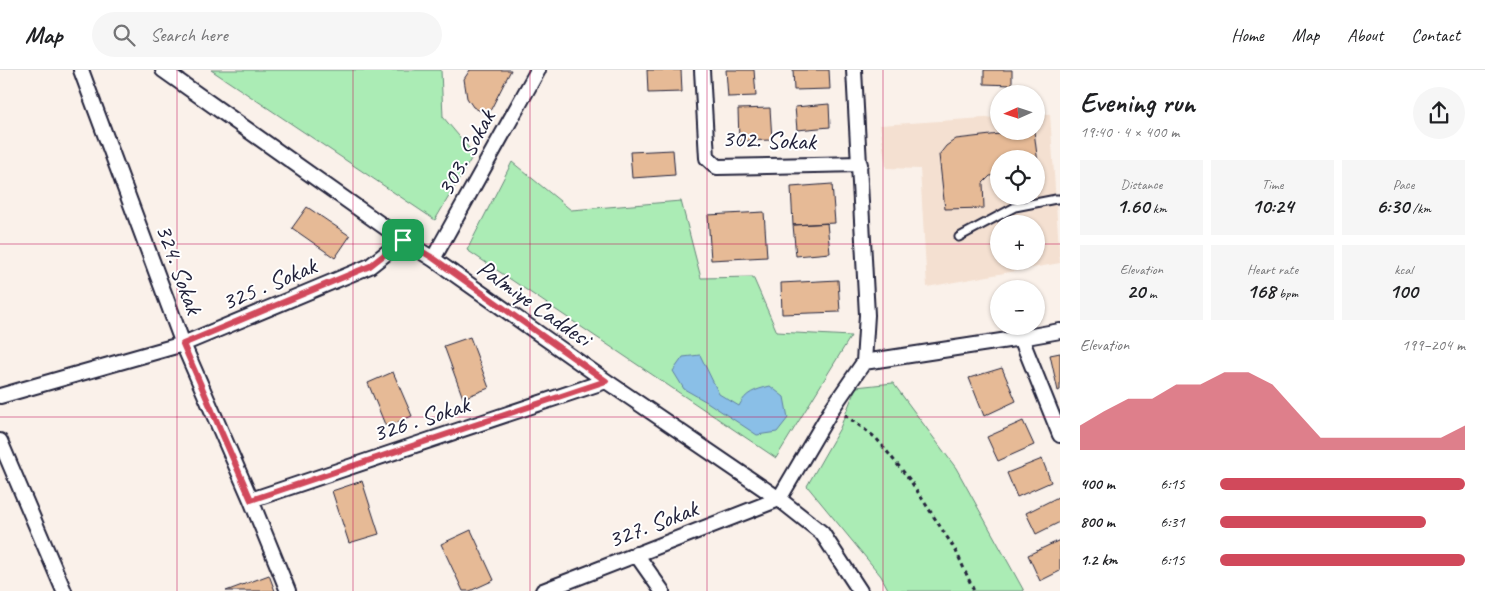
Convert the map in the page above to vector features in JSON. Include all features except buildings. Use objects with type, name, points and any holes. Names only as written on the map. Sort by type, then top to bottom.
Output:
[{"type":"street","name":"324. Sokak","points":[[81,70],[183,344],[251,500],[288,591]]},
{"type":"street","name":"Palmiye Caddesi","points":[[163,70],[403,240],[433,258],[606,381],[779,499],[822,534],[860,591]]},
{"type":"street","name":"303. Sokak","points":[[433,258],[538,70]]},
{"type":"street","name":"302. Sokak","points":[[702,70],[707,158],[717,167],[860,164]]},
{"type":"street","points":[[779,499],[832,406],[864,362],[867,315],[854,70]]},
{"type":"street","name":"325 . Sokak","points":[[0,396],[183,344],[370,266],[403,240]]},
{"type":"street","points":[[864,362],[1060,331]]},
{"type":"street","points":[[1020,338],[1060,435]]},
{"type":"street","name":"326 . Sokak","points":[[251,500],[606,381]]},
{"type":"street","points":[[0,441],[64,591]]},
{"type":"street","name":"327. Sokak","points":[[543,591],[779,499]]},
{"type":"street","points":[[636,554],[662,591]]},
{"type":"lane","points":[[959,237],[1015,207],[1060,199]]},
{"type":"path","points":[[845,414],[876,438],[910,480],[956,551],[974,591]]},
{"type":"shaded area","points":[[1045,114],[1050,114],[1060,263],[1045,266],[1045,215],[990,215],[990,270],[1021,270],[927,287],[920,169],[886,168],[880,125],[990,118],[990,140],[1045,140]]},
{"type":"green space","points":[[211,70],[441,70],[443,117],[474,154],[435,220]]},
{"type":"green space","points":[[512,162],[571,210],[681,201],[701,278],[753,277],[777,332],[851,336],[776,458],[467,250]]},
{"type":"green space","points":[[893,383],[956,468],[1024,591],[889,591],[881,576],[807,486],[840,428],[856,387]]},
{"type":"water","points":[[700,355],[719,394],[739,406],[752,392],[770,386],[784,397],[788,418],[777,432],[757,435],[684,389],[673,371],[683,357]]},
{"type":"route","points":[[403,240],[433,258],[606,381],[251,500],[183,344],[370,266],[403,240]]}]
